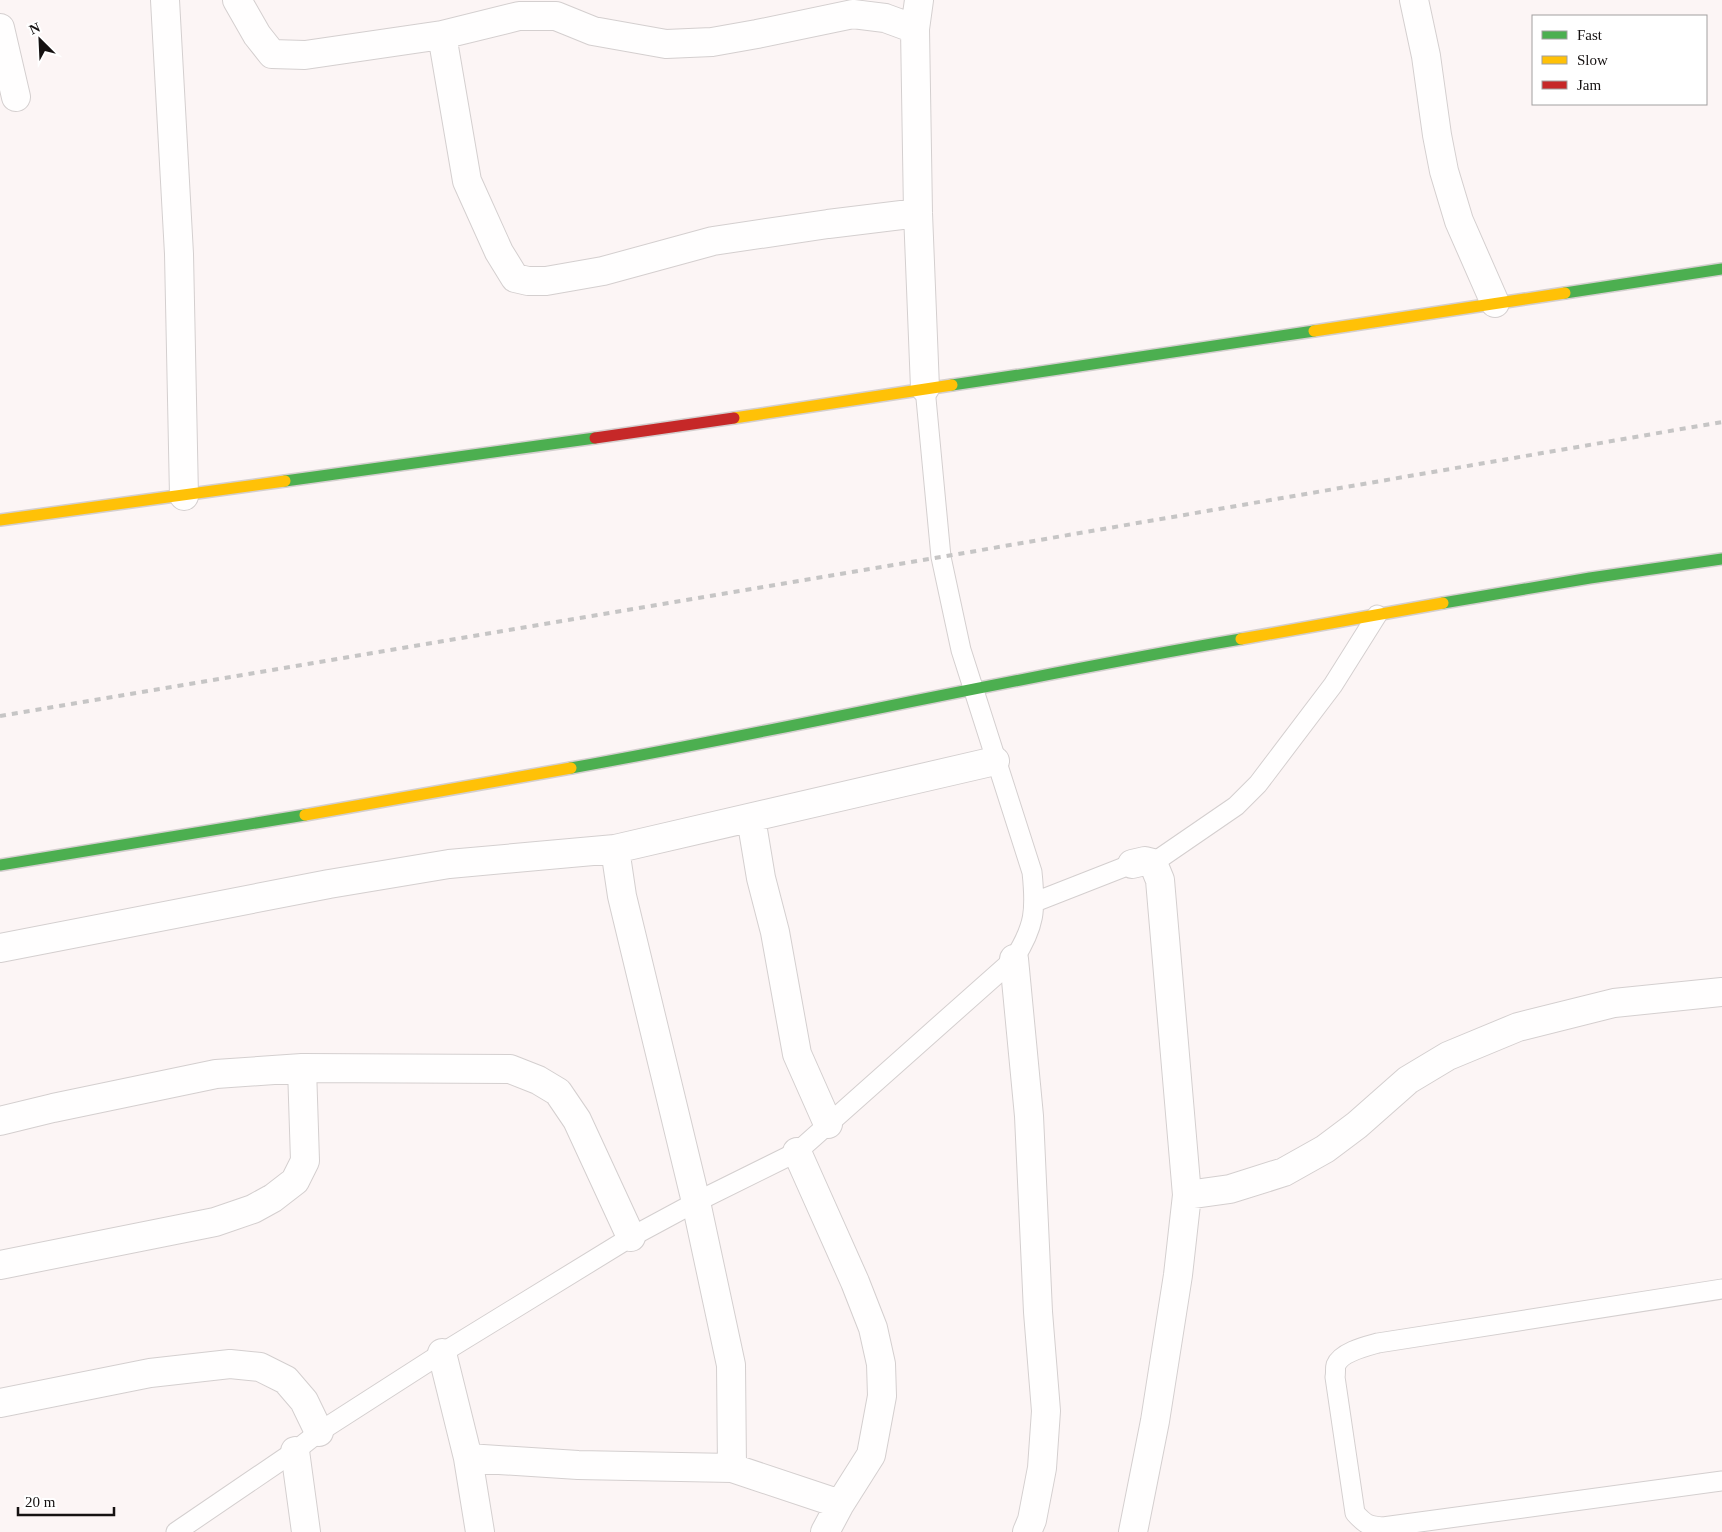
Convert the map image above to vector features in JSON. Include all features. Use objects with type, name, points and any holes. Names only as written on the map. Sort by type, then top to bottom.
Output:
[{"type":"street","points":[[165,0],[179,254],[184,496]]},
{"type":"street","points":[[237,0],[260,40],[272,54],[305,55],[442,35],[519,16],[556,16],[593,31],[666,44],[712,42],[853,14],[885,18],[915,29]]},
{"type":"street","points":[[919,0],[915,29],[918,213],[925,388]]},
{"type":"street","points":[[1414,0],[1426,56],[1437,136],[1444,171],[1459,221],[1495,303]]},
{"type":"street","points":[[0,28],[16,97]]},
{"type":"street","points":[[442,35],[468,181],[499,252],[515,278],[528,281],[546,281],[603,271],[713,241],[918,213]]},
{"type":"street","points":[[0,520],[654,430],[1722,269]]},
{"type":"street","points":[[0,865],[420,796],[660,752],[1111,661],[1590,578],[1722,559]]},
{"type":"street","points":[[0,948],[329,884],[449,864],[615,849],[995,761]]},
{"type":"street","points":[[751,818],[761,878],[774,932],[797,1054],[828,1124]]},
{"type":"street","points":[[615,849],[622,896],[696,1202],[731,1365],[732,1468]]},
{"type":"street","points":[[1132,1532],[1155,1420],[1178,1275],[1187,1195],[1160,880],[1143,864]]},
{"type":"street","points":[[1014,959],[1029,1116],[1038,1312],[1046,1411],[1042,1468],[1032,1520],[1027,1532]]},
{"type":"street","points":[[1187,1195],[1230,1189],[1284,1172],[1325,1149],[1357,1125],[1408,1080],[1448,1056],[1518,1027],[1614,1003],[1722,992]]},
{"type":"street","points":[[0,1121],[216,1074],[302,1068],[510,1069],[538,1080],[558,1092],[577,1120],[631,1237]]},
{"type":"street","points":[[0,1266],[215,1222],[253,1210],[273,1198],[295,1181],[305,1161],[302,1068]]},
{"type":"street","points":[[797,1152],[855,1282],[872,1328],[881,1364],[882,1396],[871,1455],[825,1532]]},
{"type":"street","points":[[442,1353],[468,1458],[480,1532]]},
{"type":"street","points":[[0,1404],[150,1373],[230,1364],[260,1367],[286,1380],[304,1400],[319,1432]]},
{"type":"street","points":[[295,1451],[306,1532]]},
{"type":"street","points":[[468,1458],[578,1465],[732,1468],[840,1504]]},
{"type":"lane","points":[[176,1532],[295,1451],[319,1432],[442,1353],[631,1237],[696,1202],[797,1152],[1014,959],[1021,948],[1033,919],[1035,902],[1032,872],[961,650],[941,557],[925,388]]},
{"type":"lane","points":[[1035,902],[1143,864],[1236,806],[1258,784],[1332,685],[1377,615]]},
{"type":"lane","points":[[1722,1289],[1378,1343],[1359,1348],[1342,1358],[1336,1364],[1335,1377],[1355,1513],[1369,1526],[1383,1527],[1722,1481]]},
{"type":"railway","points":[[0,716],[941,557],[1722,422]]},
{"type":"traffic: fast","points":[[1565,293],[1722,269]]},
{"type":"traffic: fast","points":[[952,385],[1314,331]]},
{"type":"traffic: fast","points":[[285,481],[595,438]]},
{"type":"traffic: fast","points":[[1443,603],[1590,578],[1722,559]]},
{"type":"traffic: fast","points":[[571,768],[1241,639]]},
{"type":"traffic: fast","points":[[0,865],[305,815]]},
{"type":"traffic: slow","points":[[1314,331],[1565,293]]},
{"type":"traffic: slow","points":[[734,418],[952,385]]},
{"type":"traffic: slow","points":[[0,520],[285,481]]},
{"type":"traffic: slow","points":[[1241,639],[1443,603]]},
{"type":"traffic: slow","points":[[305,815],[571,768]]},
{"type":"traffic: jam","points":[[595,438],[734,418]]}]
